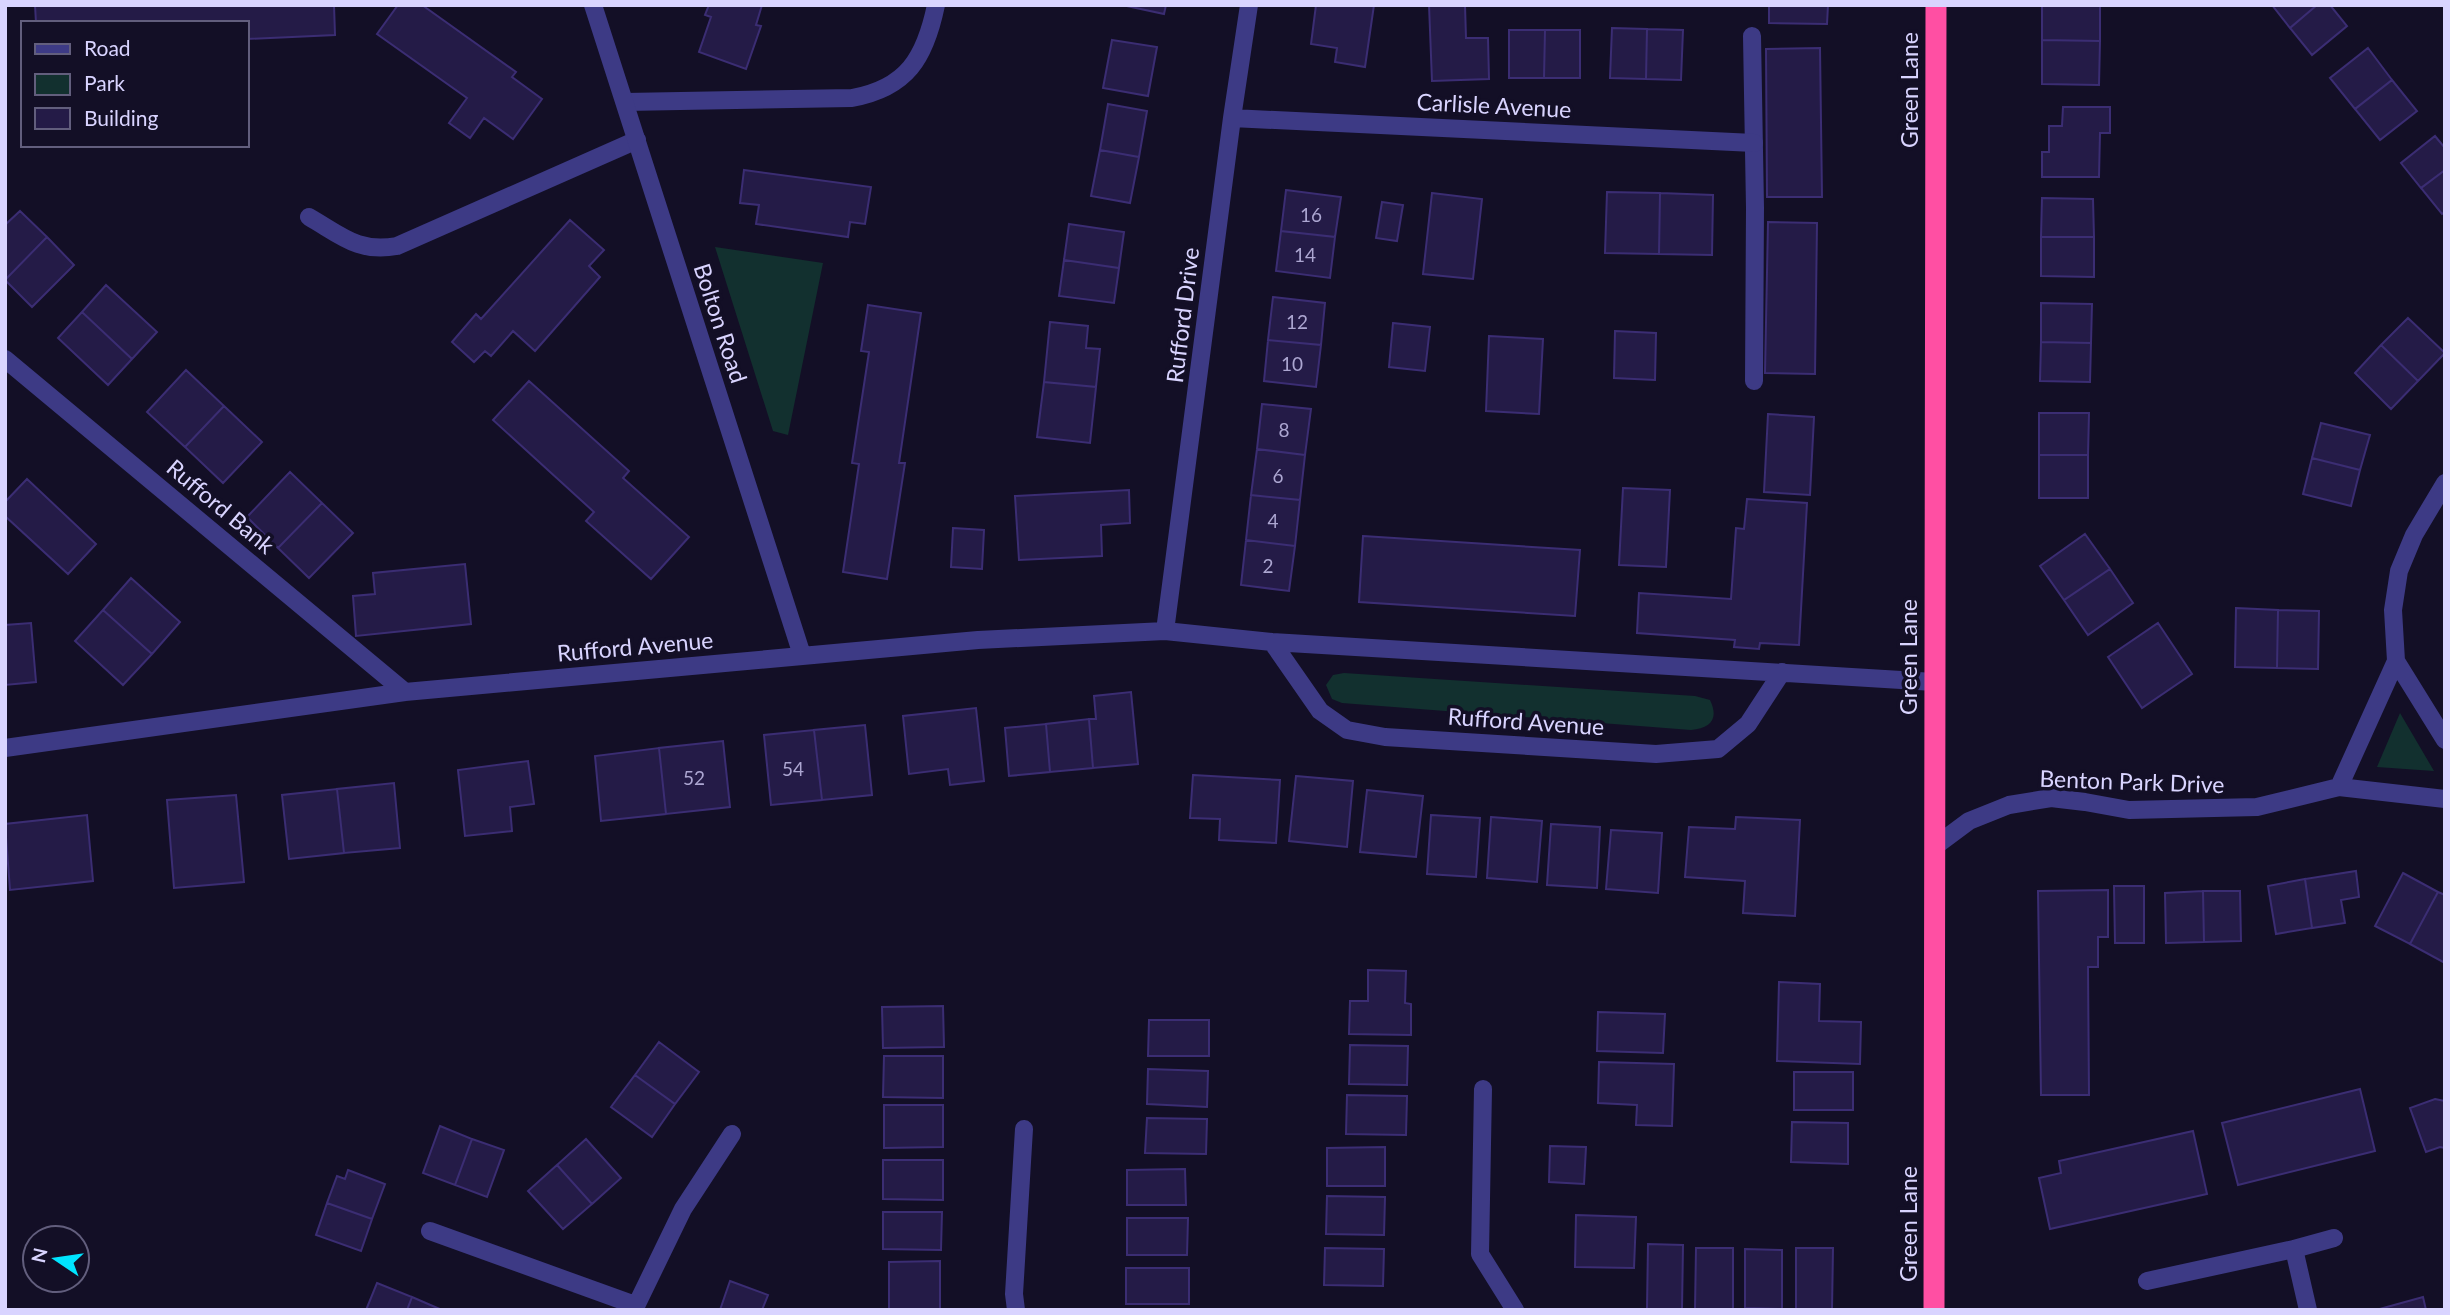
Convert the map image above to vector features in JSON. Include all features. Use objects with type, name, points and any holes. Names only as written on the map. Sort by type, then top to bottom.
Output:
[{"type":"highway","name":"Green Lane","points":[[1934,1310],[1936,5]]},
{"type":"street","name":"Bolton Road","points":[[593,5],[802,655]]},
{"type":"street","points":[[625,102],[852,98],[876,94],[896,82],[917,60],[931,29],[936,5]]},
{"type":"street","name":"Rufford Drive","points":[[1165,631],[1249,5]]},
{"type":"street","points":[[1752,36],[1755,381]]},
{"type":"street","name":"Carlisle Avenue","points":[[1232,118],[1754,142]]},
{"type":"street","points":[[309,217],[360,247],[381,249],[397,246],[637,140]]},
{"type":"street","name":"Rufford Bank","points":[[5,359],[405,692]]},
{"type":"street","points":[[2339,788],[2396,661],[2393,610],[2399,571],[2414,535],[2445,483]]},
{"type":"street","name":"Rufford Avenue","points":[[5,748],[405,692],[978,640],[1165,631],[1272,642],[1934,682]]},
{"type":"street","name":"Rufford Avenue","points":[[1272,642],[1320,711],[1347,730],[1385,737],[1656,754],[1718,749],[1748,724],[1782,672]]},
{"type":"street","points":[[2396,661],[2445,740]]},
{"type":"street","name":"Benton Park Drive","points":[[1934,847],[1969,821],[2009,805],[2051,799],[2129,810],[2257,807],[2339,788],[2445,799]]},
{"type":"street","points":[[1483,1089],[1480,1254],[1515,1310]]},
{"type":"street","points":[[1016,1310],[1014,1294],[1024,1129]]},
{"type":"street","points":[[430,1231],[634,1307],[683,1209],[732,1134]]},
{"type":"street","points":[[2147,1281],[2334,1238]]},
{"type":"street","points":[[2294,1249],[2308,1310]]},
{"type":"green space","points":[[715,247],[823,263],[788,435],[773,431]]},
{"type":"green space","points":[[1344,673],[1695,696],[1710,700],[1714,712],[1708,725],[1691,730],[1342,703],[1332,699],[1326,685],[1333,675]]},
{"type":"green space","points":[[2400,713],[2434,771],[2377,767]]},
{"type":"building","points":[[35,5],[334,5],[335,35],[248,39],[248,21],[36,21]]},
{"type":"building","points":[[398,5],[422,5],[516,72],[512,77],[542,99],[513,139],[484,118],[470,138],[449,123],[467,98],[377,34]]},
{"type":"building","points":[[709,5],[762,5],[756,25],[761,26],[746,69],[699,52],[711,17],[705,15]]},
{"type":"building","points":[[1122,5],[1166,5],[1164,14]]},
{"type":"building","points":[[1316,5],[1374,5],[1365,67],[1335,62],[1337,48],[1311,44]]},
{"type":"building","points":[[1429,5],[1465,5],[1466,38],[1488,38],[1489,79],[1432,81]]},
{"type":"building","points":[[1769,5],[1828,5],[1827,24],[1769,23]]},
{"type":"building","points":[[2042,5],[2100,5],[2100,41],[2042,40]]},
{"type":"building","points":[[2272,5],[2317,5],[2290,28]]},
{"type":"building","points":[[2317,5],[2330,5],[2347,26],[2312,55],[2290,28]]},
{"type":"building","points":[[1612,28],[1647,29],[1646,79],[1610,78]]},
{"type":"building","points":[[1647,29],[1683,30],[1681,80],[1646,79]]},
{"type":"building","points":[[1509,30],[1545,30],[1544,78],[1509,78]]},
{"type":"building","points":[[1545,30],[1580,30],[1580,78],[1544,78]]},
{"type":"building","points":[[1112,40],[1157,47],[1148,96],[1103,88]]},
{"type":"building","points":[[2042,40],[2100,41],[2099,85],[2042,84]]},
{"type":"building","points":[[1820,48],[1822,197],[1767,197],[1766,49]]},
{"type":"building","points":[[2368,48],[2392,80],[2355,109],[2330,78]]},
{"type":"building","points":[[2392,80],[2417,111],[2380,140],[2355,109]]},
{"type":"building","points":[[1108,104],[1147,111],[1139,157],[1100,150]]},
{"type":"building","points":[[2063,107],[2110,107],[2110,133],[2100,133],[2099,177],[2042,177],[2042,152],[2049,152],[2049,126],[2062,126]]},
{"type":"building","points":[[2435,136],[2445,148],[2445,170],[2421,188],[2401,163]]},
{"type":"building","points":[[1100,150],[1139,157],[1130,203],[1091,196]]},
{"type":"building","points":[[744,170],[871,187],[865,224],[850,222],[848,237],[756,224],[759,205],[740,203]]},
{"type":"building","points":[[2445,170],[2445,212],[2442,214],[2421,188]]},
{"type":"building","points":[[1286,190],[1341,197],[1335,237],[1281,231]]},
{"type":"building","points":[[1607,192],[1660,193],[1659,254],[1605,253]]},
{"type":"building","points":[[1432,193],[1482,199],[1473,279],[1423,274]]},
{"type":"building","points":[[1660,193],[1713,195],[1712,255],[1659,254]]},
{"type":"building","points":[[2042,198],[2093,199],[2094,237],[2041,237]]},
{"type":"building","points":[[1382,202],[1403,205],[1397,241],[1376,238]]},
{"type":"building","points":[[20,211],[47,237],[5,280],[5,225]]},
{"type":"building","points":[[570,220],[604,250],[589,266],[600,277],[535,351],[513,331],[491,356],[485,351],[474,362],[452,342],[476,314],[481,319]]},
{"type":"building","points":[[1768,222],[1817,223],[1815,374],[1765,373]]},
{"type":"building","points":[[1069,224],[1124,232],[1119,268],[1064,260]]},
{"type":"building","points":[[1281,231],[1335,237],[1330,278],[1276,271]]},
{"type":"building","points":[[47,237],[74,265],[32,307],[5,280]]},
{"type":"building","points":[[2041,237],[2094,237],[2094,277],[2041,276]]},
{"type":"building","points":[[1064,260],[1119,268],[1114,303],[1059,296]]},
{"type":"building","points":[[106,285],[157,332],[132,359],[82,312]]},
{"type":"building","points":[[1273,297],[1325,303],[1321,345],[1268,340]]},
{"type":"building","points":[[2041,303],[2092,304],[2091,343],[2041,342]]},
{"type":"building","points":[[868,305],[921,313],[899,463],[905,463],[887,579],[843,572],[859,464],[852,463],[869,352],[861,351]]},
{"type":"building","points":[[82,312],[132,359],[108,385],[58,338]]},
{"type":"building","points":[[2408,318],[2445,353],[2418,381],[2381,345]]},
{"type":"building","points":[[1050,322],[1088,326],[1086,348],[1100,349],[1096,387],[1044,382]]},
{"type":"building","points":[[1393,323],[1430,327],[1425,371],[1389,367]]},
{"type":"building","points":[[1615,331],[1656,333],[1655,380],[1614,378]]},
{"type":"building","points":[[1489,336],[1543,339],[1539,414],[1486,411]]},
{"type":"building","points":[[1268,340],[1321,345],[1316,387],[1264,381]]},
{"type":"building","points":[[2041,342],[2091,343],[2090,382],[2040,381]]},
{"type":"building","points":[[2381,345],[2418,381],[2391,409],[2355,373]]},
{"type":"building","points":[[186,370],[224,406],[185,447],[147,412]]},
{"type":"building","points":[[529,381],[629,471],[623,478],[689,537],[651,579],[586,521],[594,512],[493,420]]},
{"type":"building","points":[[1044,382],[1096,387],[1090,443],[1037,437]]},
{"type":"building","points":[[1262,404],[1311,409],[1305,455],[1257,449]]},
{"type":"building","points":[[224,406],[262,442],[223,483],[185,447]]},
{"type":"building","points":[[2039,413],[2089,413],[2088,455],[2039,455]]},
{"type":"building","points":[[1768,414],[1814,417],[1810,495],[1764,492]]},
{"type":"building","points":[[2321,423],[2370,435],[2360,470],[2312,458]]},
{"type":"building","points":[[1257,449],[1305,455],[1300,500],[1251,495]]},
{"type":"building","points":[[2039,455],[2088,455],[2088,498],[2039,498]]},
{"type":"building","points":[[2312,458],[2360,470],[2351,506],[2303,494]]},
{"type":"building","points":[[290,472],[322,503],[278,548],[247,517]]},
{"type":"building","points":[[27,479],[96,544],[68,574],[5,516],[5,502]]},
{"type":"building","points":[[1623,488],[1670,490],[1666,567],[1619,565]]},
{"type":"building","points":[[1129,490],[1130,523],[1101,525],[1102,556],[1019,560],[1015,496]]},
{"type":"building","points":[[1251,495],[1300,500],[1295,546],[1246,540]]},
{"type":"building","points":[[1747,499],[1807,503],[1799,645],[1760,643],[1759,649],[1734,647],[1735,640],[1637,633],[1639,593],[1731,599],[1736,528],[1744,529]]},
{"type":"building","points":[[322,503],[353,533],[309,578],[278,548]]},
{"type":"building","points":[[953,528],[984,530],[982,569],[951,567]]},
{"type":"building","points":[[2085,534],[2110,569],[2064,600],[2040,566]]},
{"type":"building","points":[[1363,536],[1580,550],[1575,616],[1359,602]]},
{"type":"building","points":[[1246,540],[1295,546],[1289,591],[1241,585]]},
{"type":"building","points":[[465,564],[471,624],[356,636],[353,596],[375,594],[373,573]]},
{"type":"building","points":[[2110,569],[2133,603],[2088,635],[2064,600]]},
{"type":"building","points":[[131,578],[180,622],[152,654],[103,610]]},
{"type":"building","points":[[2236,608],[2278,610],[2277,668],[2235,667]]},
{"type":"building","points":[[103,610],[152,654],[123,685],[75,641]]},
{"type":"building","points":[[2278,610],[2319,611],[2318,669],[2277,668]]},
{"type":"building","points":[[31,623],[36,682],[5,685],[5,625]]},
{"type":"building","points":[[2158,623],[2192,674],[2142,708],[2108,657]]},
{"type":"building","points":[[1131,692],[1138,764],[1093,768],[1089,719],[1096,719],[1094,696]]},
{"type":"building","points":[[976,708],[984,781],[950,785],[948,769],[909,774],[903,716]]},
{"type":"building","points":[[1089,719],[1093,768],[1050,772],[1046,724]]},
{"type":"building","points":[[1046,724],[1050,772],[1009,776],[1005,728]]},
{"type":"building","points":[[865,725],[872,795],[822,800],[814,730]]},
{"type":"building","points":[[814,730],[822,800],[771,805],[764,735]]},
{"type":"building","points":[[723,741],[730,807],[666,814],[659,748]]},
{"type":"building","points":[[659,748],[666,814],[601,821],[595,756]]},
{"type":"building","points":[[528,761],[534,804],[510,807],[512,831],[465,836],[458,770]]},
{"type":"building","points":[[1193,775],[1280,780],[1276,843],[1219,840],[1220,819],[1190,818]]},
{"type":"building","points":[[1296,776],[1353,781],[1347,847],[1289,841]]},
{"type":"building","points":[[394,783],[400,848],[344,853],[337,789]]},
{"type":"building","points":[[337,789],[344,853],[289,859],[282,795]]},
{"type":"building","points":[[1367,790],[1423,796],[1416,857],[1360,852]]},
{"type":"building","points":[[236,795],[244,882],[174,888],[167,800]]},
{"type":"building","points":[[87,815],[93,881],[10,890],[5,824]]},
{"type":"building","points":[[1431,815],[1480,818],[1476,877],[1427,874]]},
{"type":"building","points":[[1491,817],[1542,821],[1537,882],[1487,878]]},
{"type":"building","points":[[1736,817],[1800,820],[1795,916],[1743,913],[1745,881],[1685,877],[1689,827],[1735,829]]},
{"type":"building","points":[[1551,824],[1600,827],[1597,888],[1547,885]]},
{"type":"building","points":[[1611,830],[1662,833],[1658,893],[1606,889]]},
{"type":"building","points":[[2356,871],[2359,897],[2341,900],[2345,923],[2312,928],[2305,879]]},
{"type":"building","points":[[2403,873],[2438,892],[2410,944],[2375,926]]},
{"type":"building","points":[[2305,879],[2312,928],[2276,934],[2268,886]]},
{"type":"building","points":[[2114,886],[2144,886],[2144,943],[2115,943]]},
{"type":"building","points":[[2108,890],[2108,937],[2098,937],[2098,967],[2088,967],[2089,1095],[2041,1095],[2038,891]]},
{"type":"building","points":[[2203,891],[2204,942],[2166,943],[2165,893]]},
{"type":"building","points":[[2203,891],[2240,891],[2241,941],[2204,942]]},
{"type":"building","points":[[2438,892],[2445,895],[2445,963],[2410,944]]},
{"type":"building","points":[[1368,970],[1406,971],[1405,1003],[1411,1004],[1411,1035],[1349,1034],[1350,1001],[1368,1001]]},
{"type":"building","points":[[1779,982],[1820,984],[1819,1021],[1861,1022],[1860,1064],[1777,1061]]},
{"type":"building","points":[[943,1006],[944,1047],[883,1048],[882,1007]]},
{"type":"building","points":[[1598,1012],[1665,1014],[1663,1053],[1597,1051]]},
{"type":"building","points":[[1149,1020],[1209,1020],[1209,1056],[1148,1056]]},
{"type":"building","points":[[659,1042],[699,1072],[675,1104],[635,1075]]},
{"type":"building","points":[[1350,1045],[1408,1046],[1407,1085],[1349,1084]]},
{"type":"building","points":[[884,1056],[943,1056],[943,1098],[883,1097]]},
{"type":"building","points":[[1599,1062],[1674,1064],[1672,1126],[1636,1125],[1637,1105],[1598,1103]]},
{"type":"building","points":[[1148,1069],[1208,1071],[1207,1107],[1147,1104]]},
{"type":"building","points":[[1794,1072],[1853,1072],[1853,1110],[1794,1110]]},
{"type":"building","points":[[635,1075],[675,1104],[652,1137],[611,1107]]},
{"type":"building","points":[[2360,1089],[2375,1151],[2238,1185],[2222,1123]]},
{"type":"building","points":[[1347,1095],[1407,1096],[1406,1135],[1346,1134]]},
{"type":"building","points":[[2435,1099],[2445,1101],[2445,1148],[2426,1152],[2410,1108]]},
{"type":"building","points":[[884,1105],[943,1105],[943,1147],[884,1148]]},
{"type":"building","points":[[1147,1118],[1207,1119],[1206,1154],[1145,1153]]},
{"type":"building","points":[[1792,1122],[1848,1123],[1848,1164],[1791,1162]]},
{"type":"building","points":[[440,1126],[472,1139],[455,1185],[423,1173]]},
{"type":"building","points":[[2193,1131],[2207,1194],[2050,1229],[2039,1178],[2061,1173],[2059,1161]]},
{"type":"building","points":[[472,1139],[504,1150],[487,1197],[455,1185]]},
{"type":"building","points":[[586,1139],[621,1178],[592,1204],[557,1165]]},
{"type":"building","points":[[1550,1146],[1586,1147],[1584,1184],[1549,1182]]},
{"type":"building","points":[[1385,1147],[1385,1186],[1327,1186],[1327,1148]]},
{"type":"building","points":[[883,1160],[943,1160],[943,1200],[883,1199]]},
{"type":"building","points":[[557,1165],[592,1204],[563,1229],[528,1191]]},
{"type":"building","points":[[1185,1169],[1186,1205],[1127,1205],[1127,1170]]},
{"type":"building","points":[[348,1170],[385,1184],[372,1219],[327,1203],[337,1176],[345,1179]]},
{"type":"building","points":[[1327,1196],[1385,1197],[1384,1235],[1326,1234]]},
{"type":"building","points":[[327,1203],[372,1219],[361,1251],[316,1235]]},
{"type":"building","points":[[883,1212],[942,1212],[941,1250],[883,1249]]},
{"type":"building","points":[[1576,1215],[1636,1217],[1634,1268],[1575,1267]]},
{"type":"building","points":[[1127,1218],[1188,1218],[1187,1255],[1127,1255]]},
{"type":"building","points":[[1648,1244],[1683,1245],[1682,1310],[1647,1309]]},
{"type":"building","points":[[1325,1248],[1384,1249],[1383,1286],[1324,1285]]},
{"type":"building","points":[[1696,1248],[1733,1248],[1733,1310],[1695,1310]]},
{"type":"building","points":[[1796,1248],[1833,1248],[1832,1310],[1796,1310]]},
{"type":"building","points":[[1745,1249],[1782,1250],[1782,1309],[1745,1308]]},
{"type":"building","points":[[940,1261],[940,1310],[889,1310],[889,1262]]},
{"type":"building","points":[[1126,1268],[1189,1268],[1189,1304],[1126,1304]]},
{"type":"building","points":[[730,1281],[768,1295],[762,1310],[720,1310]]},
{"type":"building","points":[[377,1283],[412,1297],[407,1310],[366,1310]]},
{"type":"building","points":[[412,1297],[442,1310],[407,1310]]},
{"type":"building","points":[[2423,1297],[2426,1310],[2376,1310]]}]
